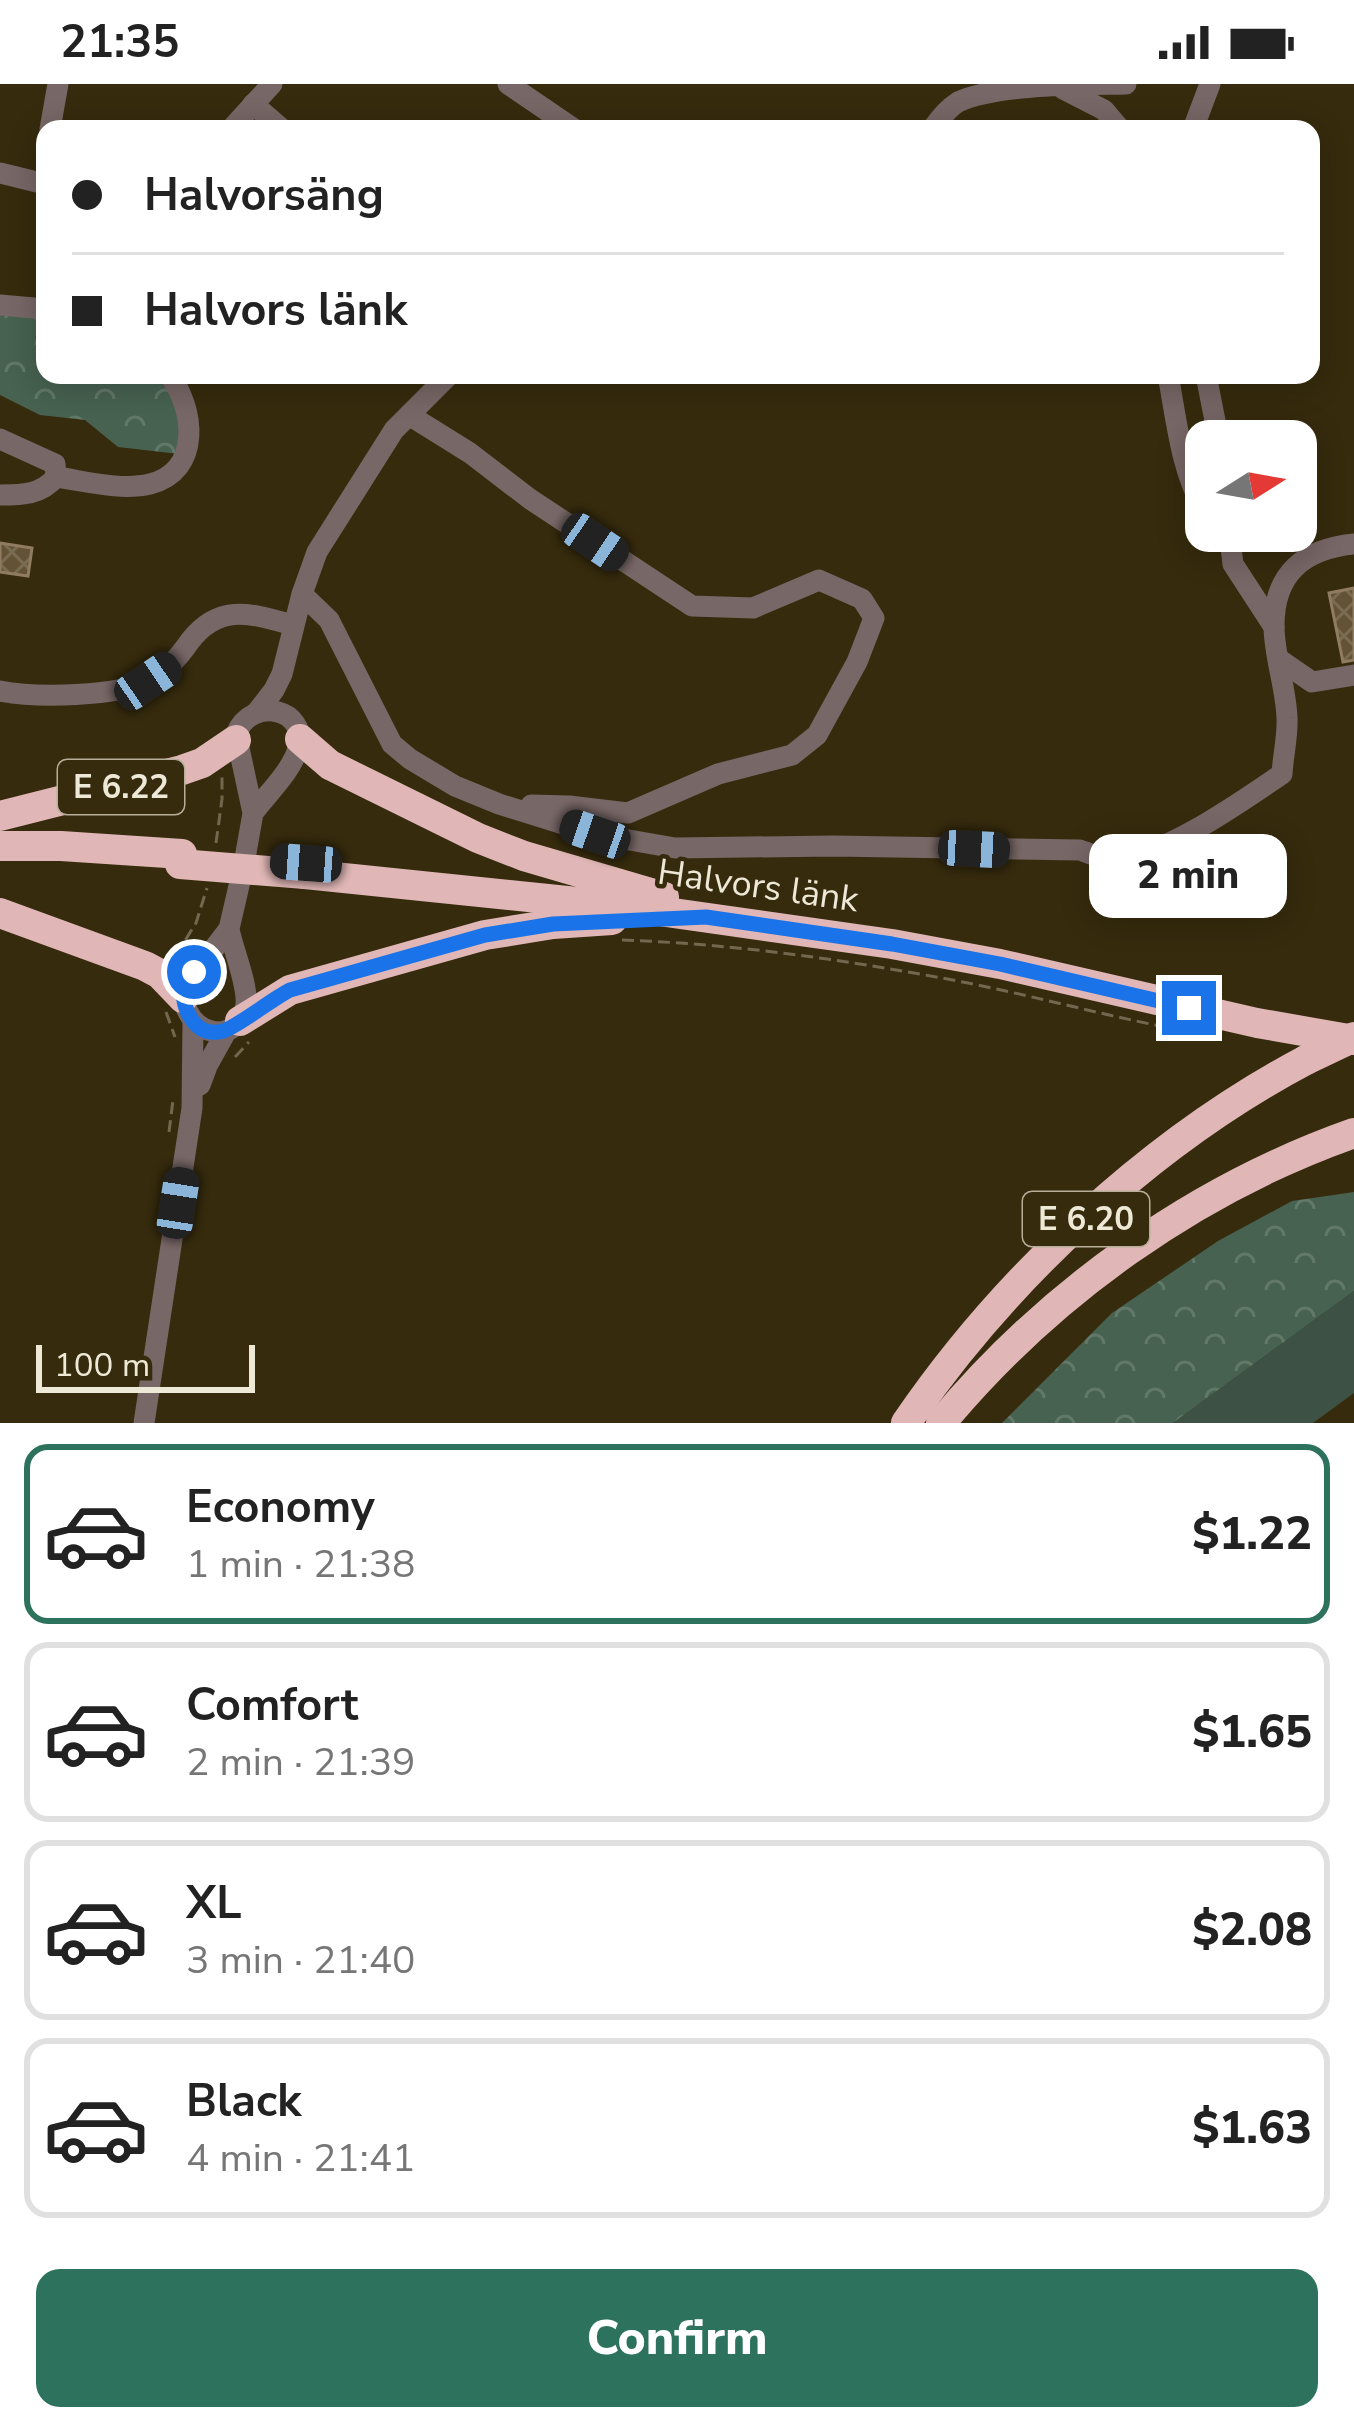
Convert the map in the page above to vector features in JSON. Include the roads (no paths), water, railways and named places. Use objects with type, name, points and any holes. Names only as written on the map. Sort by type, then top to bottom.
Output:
[{"type":"highway","name":"E 6.22","points":[[297,730],[330,765],[478,838],[694,910]]},
{"type":"highway","name":"E 6.22","points":[[0,816],[154,779],[202,763],[226,747]]},
{"type":"highway","name":"Halvors länk","points":[[0,846],[306,868],[892,932],[1354,1021]]},
{"type":"highway","name":"Halvors länk","points":[[0,858],[181,859]]},
{"type":"highway","name":"E 6.22","points":[[239,1031],[290,990],[485,935],[694,910]]},
{"type":"highway","name":"Halvors länk","points":[[694,910],[935,952],[1257,1023],[1354,1038]]},
{"type":"highway","points":[[0,913],[174,1000]]},
{"type":"highway","name":"E 6.20","points":[[906,1423],[1008,1298],[1123,1184],[1192,1129],[1266,1082],[1354,1038]]},
{"type":"highway","name":"E 6.20","points":[[941,1423],[1048,1313],[1158,1230],[1279,1165],[1354,1133]]},
{"type":"street","points":[[52,120],[58,84]]},
{"type":"street","points":[[239,120],[272,84]]},
{"type":"street","points":[[508,84],[561,120]]},
{"type":"street","points":[[939,120],[976,94],[1126,84]]},
{"type":"street","points":[[1196,120],[1210,84]]},
{"type":"street","points":[[1057,86],[1104,110],[1112,120]]},
{"type":"street","points":[[253,104],[272,120]]},
{"type":"street","points":[[0,172],[36,182]]},
{"type":"street","points":[[0,305],[36,311]]},
{"type":"street","points":[[56,477],[127,485],[163,479],[188,446],[190,432],[186,405],[174,384]]},
{"type":"street","points":[[253,813],[226,747],[282,674],[317,552],[394,430],[440,384]]},
{"type":"street","points":[[1170,384],[1185,461]]},
{"type":"street","points":[[1208,384],[1215,420]]},
{"type":"street","points":[[410,415],[692,606],[753,608],[819,580],[862,599],[874,618],[857,662],[817,735],[792,755],[718,774],[628,813],[500,804]]},
{"type":"street","points":[[0,440],[55,464],[56,477],[48,488],[0,495]]},
{"type":"street","points":[[302,594],[328,620],[392,744],[455,786],[500,804],[595,834],[675,848],[1080,850],[1113,860],[1150,852],[1282,773],[1287,721],[1274,627],[1280,586],[1295,565],[1320,550],[1354,544]]},
{"type":"street","points":[[1229,552],[1232,557]]},
{"type":"street","points":[[1231,552],[1233,564],[1274,627]]},
{"type":"street","points":[[0,692],[23,696],[101,692],[148,681],[170,667],[198,631],[231,613],[293,625]]},
{"type":"street","points":[[1280,660],[1312,682],[1354,675]]},
{"type":"street","points":[[144,1423],[192,1108],[207,1066],[239,1031],[246,1003],[229,929],[253,813],[293,761],[297,730],[282,674]]},
{"type":"street","name":"E 6.22","points":[[257,712],[272,710],[286,716],[297,730]]},
{"type":"street","points":[[192,1108],[174,1000],[229,929]]},
{"type":"street","points":[[174,1000],[206,1030],[239,1031]]}]
